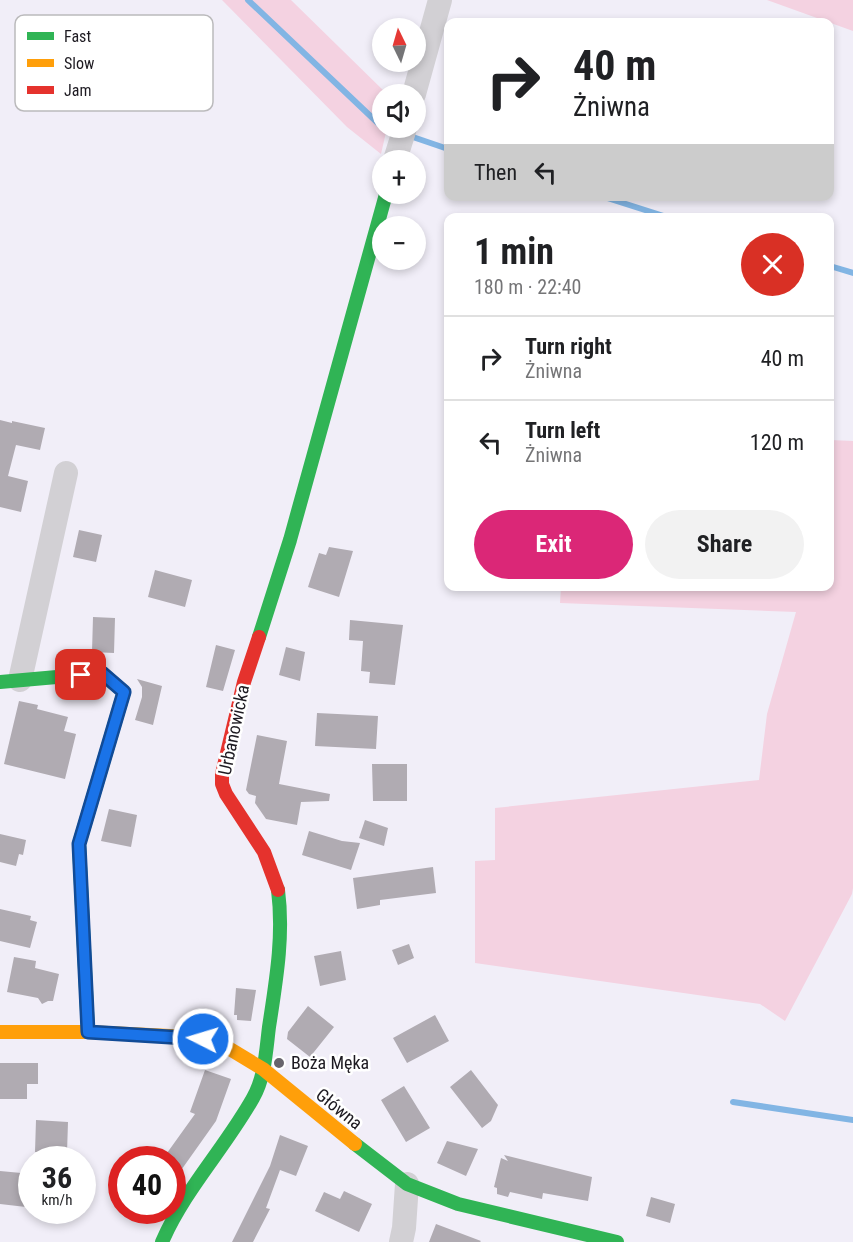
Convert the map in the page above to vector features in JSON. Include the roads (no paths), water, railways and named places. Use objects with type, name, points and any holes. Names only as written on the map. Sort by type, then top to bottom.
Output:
[{"type":"street","points":[[417,84],[440,0]]},
{"type":"street","name":"Urbanowicka","points":[[162,1242],[178,1210],[255,1094],[263,1069],[278,963],[280,919],[278,892],[273,872],[264,853],[226,794],[222,784],[222,774],[244,682],[290,540],[383,204]]},
{"type":"street","points":[[66,473],[10,681],[102,673],[124,692],[79,844],[88,1032]]},
{"type":"street","name":"Główna","points":[[0,1032],[88,1032],[203,1039],[220,1043],[263,1069],[374,1160],[407,1184],[458,1204],[617,1242]]},
{"type":"street","points":[[401,1242],[405,1228],[407,1184]]},
{"type":"waterway","points":[[248,0],[372,118]]},
{"type":"waterway","points":[[416,138],[444,148]]},
{"type":"waterway","points":[[617,201],[654,213]]},
{"type":"waterway","points":[[834,267],[853,273]]},
{"type":"waterway","points":[[733,1102],[853,1120]]},
{"type":"place","name":"Boża Męka","points":[[279,1063]]}]
